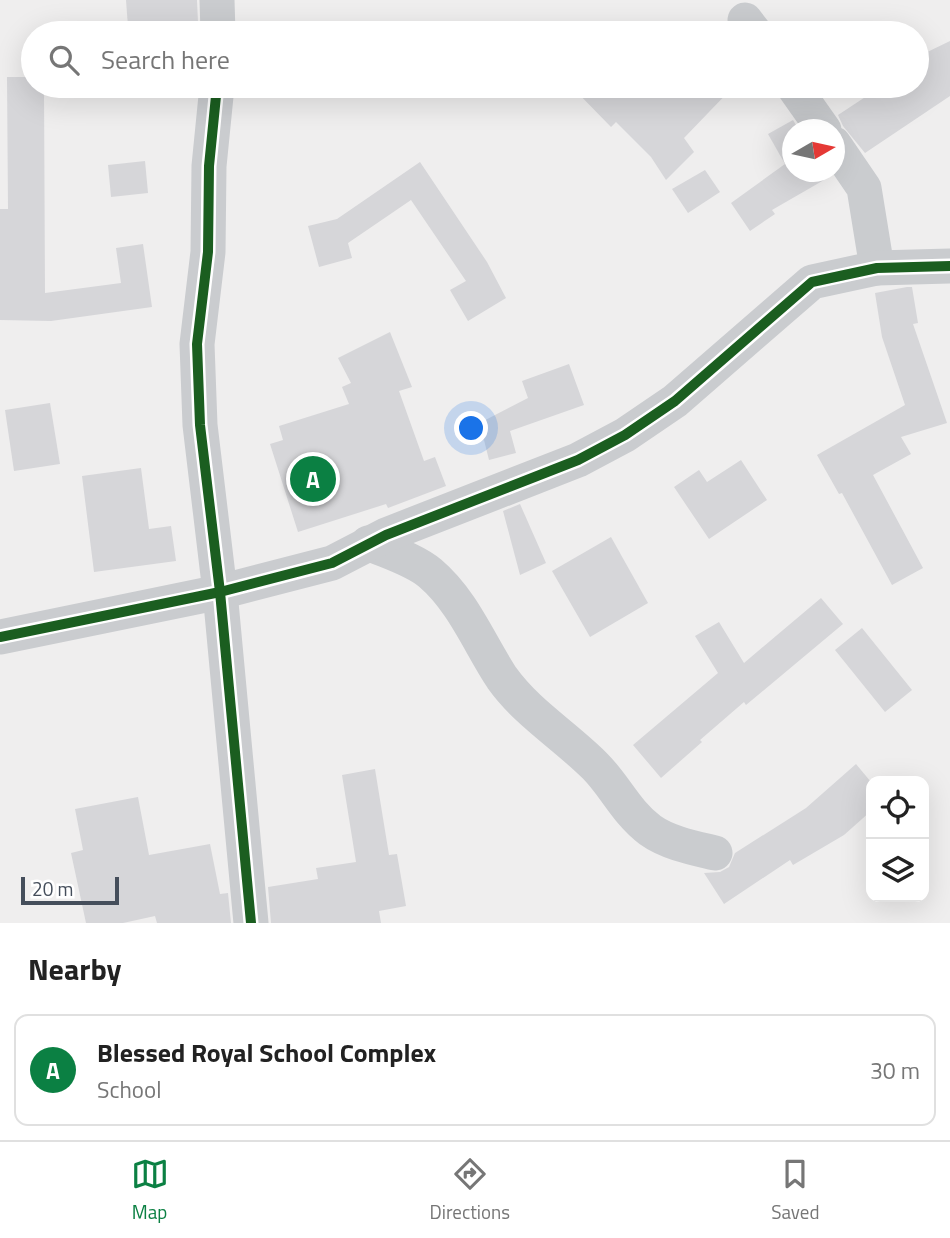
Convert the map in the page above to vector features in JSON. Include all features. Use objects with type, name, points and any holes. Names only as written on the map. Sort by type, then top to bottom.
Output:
[{"type":"street","points":[[217,0],[218,21]]},
{"type":"street","points":[[217,98],[209,166],[208,252],[197,344],[200,425],[220,592],[251,923]]},
{"type":"street","points":[[801,98],[816,119]]},
{"type":"street","points":[[845,159],[864,188],[877,268]]},
{"type":"street","points":[[0,637],[220,592],[332,563],[368,543],[578,460],[625,435],[675,401],[812,282],[877,268],[950,266]]},
{"type":"street","points":[[368,543],[430,572],[452,597],[480,638],[502,678],[527,708],[554,728],[597,768],[627,809],[652,831],[684,846],[715,853]]},
{"type":"building","points":[[126,0],[197,0],[198,21],[128,21]]},
{"type":"building","points":[[950,41],[950,96],[865,153],[845,128],[845,119],[840,119],[838,115],[864,98],[929,98],[929,51]]},
{"type":"building","points":[[7,77],[21,77],[21,98],[44,98],[45,293],[121,283],[116,248],[143,244],[152,307],[51,321],[0,320],[0,209],[8,209]]},
{"type":"building","points":[[583,98],[722,98],[684,138],[694,152],[666,180],[651,157],[616,122],[611,127]]},
{"type":"building","points":[[782,126],[782,159],[768,134]]},
{"type":"building","points":[[145,161],[148,193],[111,197],[108,165]]},
{"type":"building","points":[[420,162],[487,262],[506,298],[468,321],[450,290],[466,281],[411,200],[348,243],[352,258],[319,267],[308,226],[337,219]]},
{"type":"building","points":[[782,166],[782,182],[821,182],[772,210],[775,214],[750,231],[731,203]]},
{"type":"building","points":[[705,170],[720,192],[688,213],[672,189]]},
{"type":"building","points":[[912,287],[918,323],[913,324],[947,423],[901,437],[911,454],[873,475],[923,568],[892,585],[842,493],[839,494],[817,455],[905,405],[882,337],[875,293]]},
{"type":"building","points":[[390,332],[412,387],[399,391],[424,461],[435,457],[446,486],[388,508],[386,504],[298,532],[270,444],[283,440],[279,426],[349,404],[342,387],[351,383],[338,358]]},
{"type":"building","points":[[569,364],[584,405],[510,431],[516,453],[489,460],[484,440],[474,444],[468,429],[528,398],[522,381]]},
{"type":"building","points":[[50,403],[60,464],[14,471],[5,410]]},
{"type":"building","points":[[741,460],[767,500],[709,539],[674,487],[699,470],[707,482]]},
{"type":"building","points":[[141,468],[149,529],[171,526],[176,561],[94,572],[82,476]]},
{"type":"building","points":[[520,504],[546,563],[520,575],[503,511]]},
{"type":"building","points":[[611,537],[648,603],[590,637],[552,571]]},
{"type":"building","points":[[821,598],[843,624],[746,705],[744,702],[661,778],[633,745],[718,673],[695,636],[719,622],[744,663]]},
{"type":"building","points":[[862,628],[912,690],[885,712],[835,650]]},
{"type":"building","points":[[856,764],[866,776],[866,815],[844,835],[793,865],[790,860],[724,904],[704,873],[720,872],[729,867],[735,853],[806,808]]},
{"type":"building","points":[[375,769],[389,855],[397,854],[406,906],[379,911],[381,923],[271,923],[268,887],[318,879],[316,868],[356,862],[342,775]]},
{"type":"building","points":[[138,797],[149,855],[210,844],[220,894],[228,893],[231,923],[157,923],[155,916],[123,923],[86,923],[71,853],[83,850],[75,809]]},
{"type":"cycle path","points":[[0,637],[220,592],[200,425],[197,344],[208,252],[209,166],[216,98]]},
{"type":"cycle path","points":[[251,923],[220,592],[332,563],[386,535],[578,460],[625,435],[675,401],[812,282],[877,268],[950,266]]},
{"type":"place","name":"Blessed Royal School Complex","points":[[313,479]]}]
